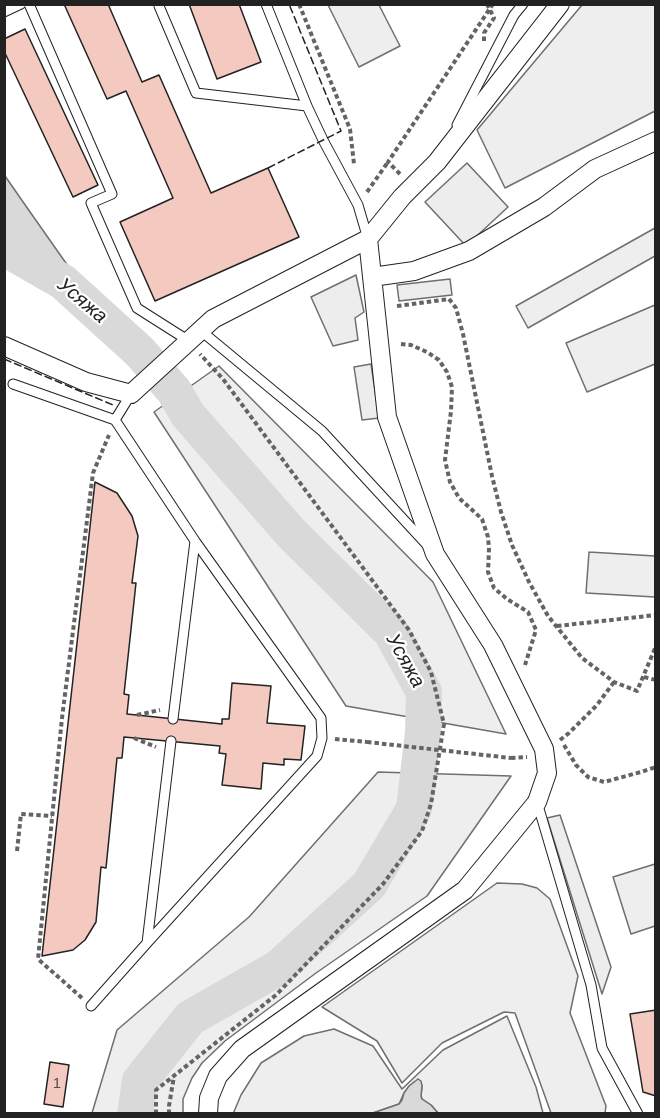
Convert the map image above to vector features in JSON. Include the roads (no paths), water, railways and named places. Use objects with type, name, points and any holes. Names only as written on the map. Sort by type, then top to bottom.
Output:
[{"type":"street","points":[[4,346],[86,382],[131,394],[213,319],[368,239],[402,197],[437,162],[560,4]]},
{"type":"street","points":[[372,277],[414,271],[469,251],[544,207],[595,169],[656,141]]},
{"type":"street","points":[[208,1113],[208,1098],[218,1076],[242,1049],[465,890],[537,802],[547,773],[544,749],[494,645],[435,554],[387,417],[368,239]]},
{"type":"lane","points":[[4,12],[21,4]]},
{"type":"lane","points":[[29,4],[112,194],[91,203],[137,308],[190,340],[322,431],[435,554]]},
{"type":"lane","points":[[266,4],[307,106],[358,205],[368,239]]},
{"type":"lane","points":[[437,162],[514,15],[523,4]]},
{"type":"lane","points":[[159,6],[196,93],[307,106]]},
{"type":"lane","points":[[13,384],[115,420],[195,541],[321,718],[322,738],[317,756],[91,1006]]},
{"type":"lane","points":[[115,420],[131,394]]},
{"type":"lane","points":[[173,719],[195,541]]},
{"type":"lane","points":[[147,943],[171,741]]},
{"type":"lane","points":[[537,802],[591,986],[602,1048],[638,1113]]},
{"type":"waterway","name":"Усяжа","points":[[4,248],[63,282],[140,352],[174,391],[188,415],[291,533],[391,632],[424,692],[423,732],[414,809],[369,885],[278,968],[190,1018],[140,1081],[135,1114]]}]
